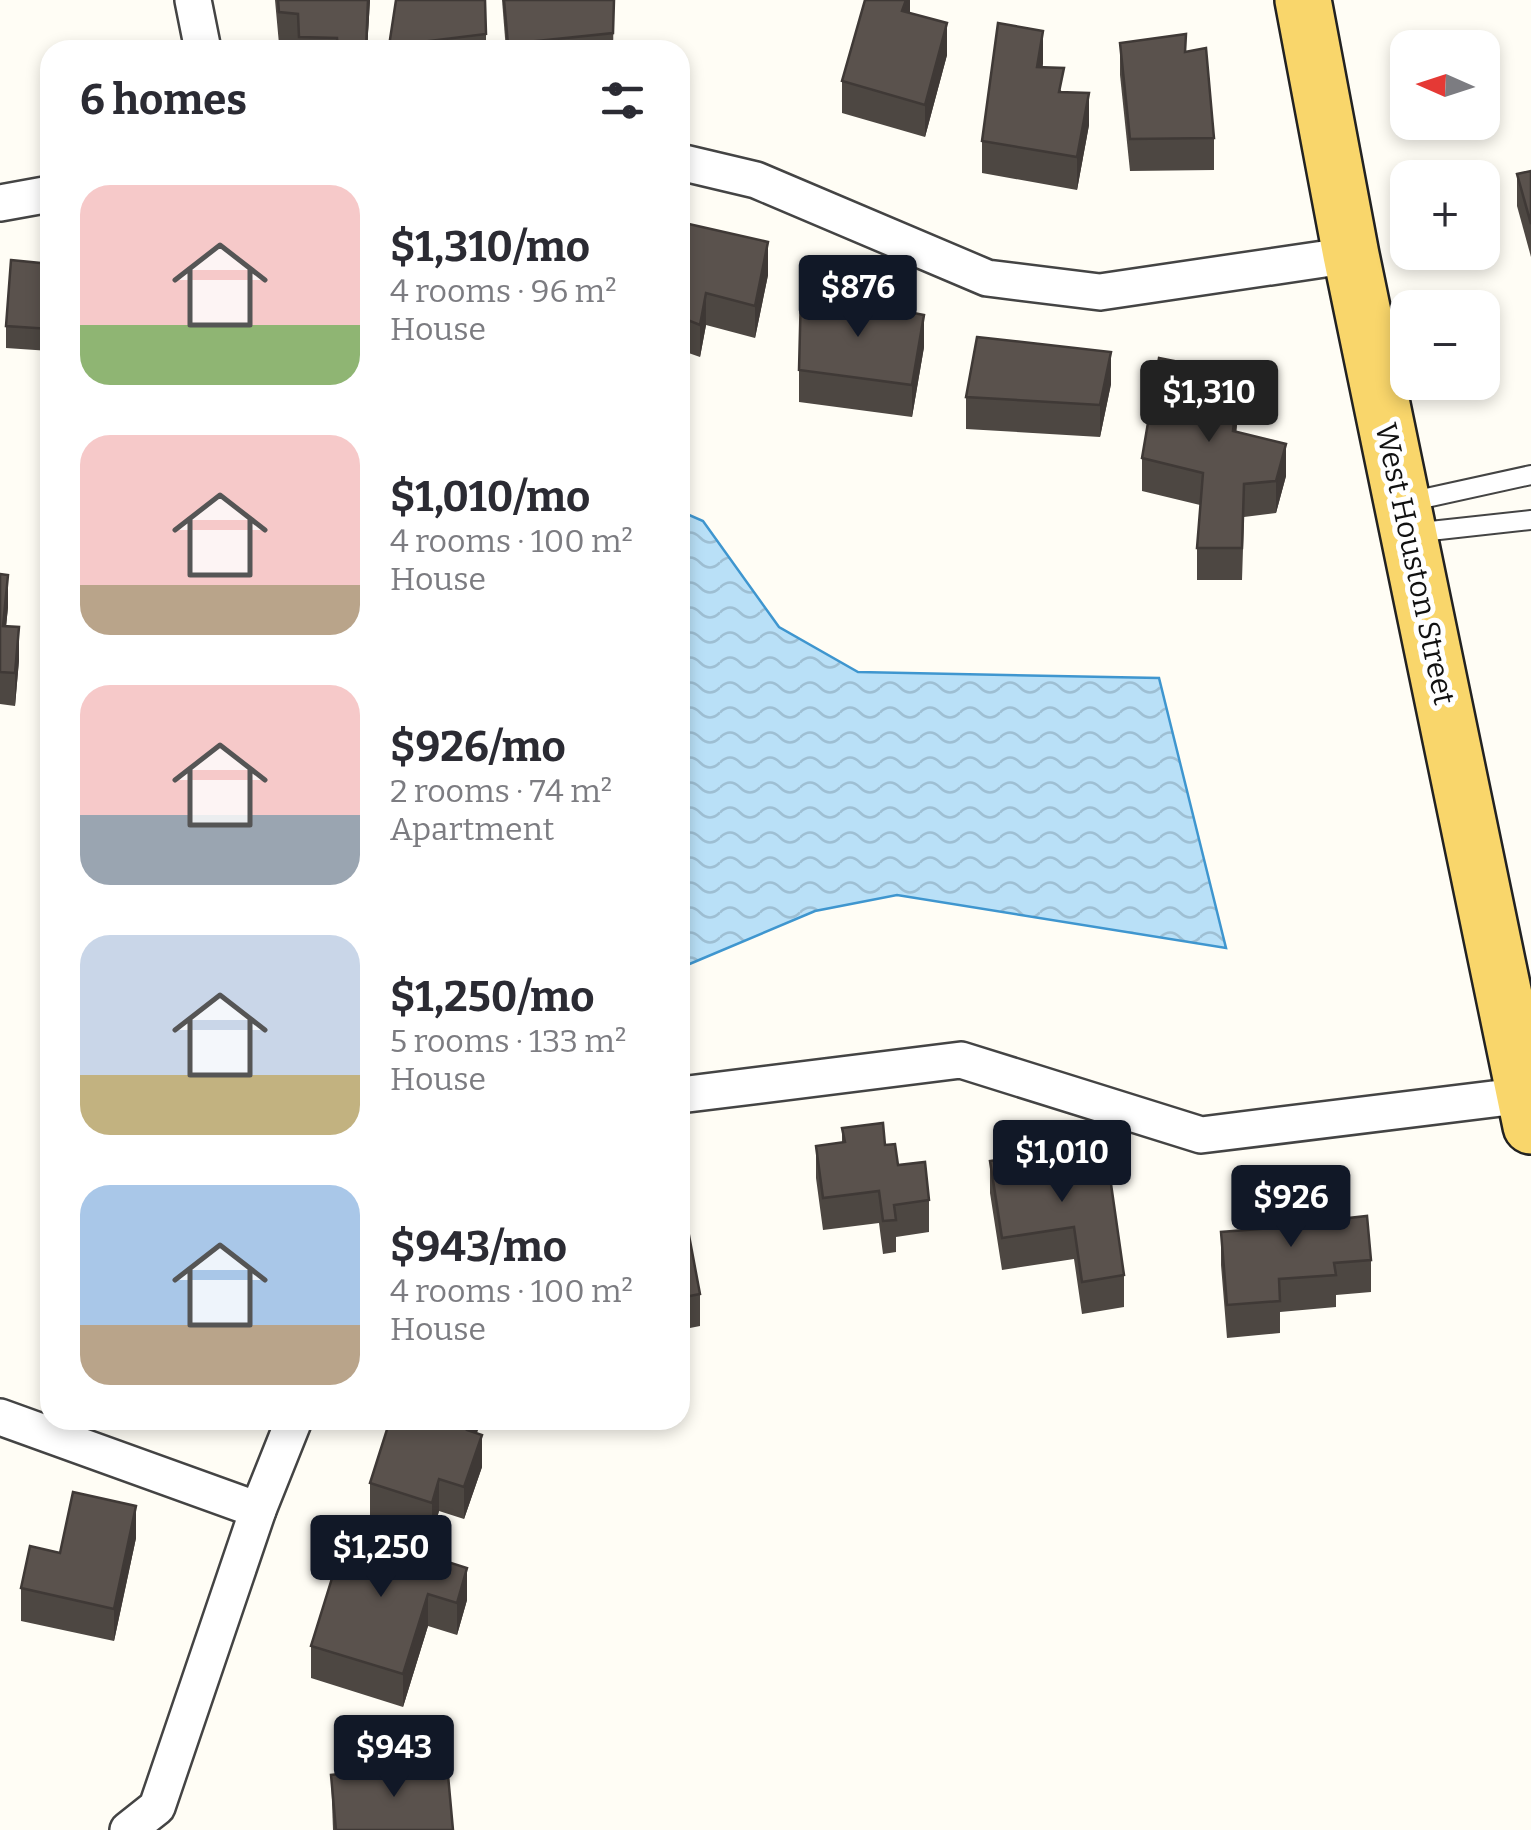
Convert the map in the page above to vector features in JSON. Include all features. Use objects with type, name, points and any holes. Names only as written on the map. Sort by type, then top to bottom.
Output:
[{"type":"main road","name":"West Houston Street","points":[[1303,0],[1351,255],[1528,1111]]},
{"type":"street","points":[[193,0],[201,40]]},
{"type":"street","points":[[690,164],[756,180],[988,278],[1100,292],[1351,255]]},
{"type":"street","points":[[0,203],[40,196]]},
{"type":"street","points":[[690,1094],[961,1060],[1201,1135],[1528,1111]]},
{"type":"street","points":[[0,1417],[258,1510]]},
{"type":"street","points":[[128,1830],[166,1819],[258,1510],[290,1430]]},
{"type":"lane","points":[[1405,518],[1531,475]]},
{"type":"lane","points":[[1405,518],[1531,520]]},
{"type":"water","points":[[690,515],[703,521],[779,627],[858,672],[1159,678],[1226,948],[897,895],[815,911],[690,964]]},
{"type":"building","points":[[278,0],[368,0],[366,40],[299,37],[298,14],[279,12]]},
{"type":"building","points":[[396,0],[485,0],[486,34],[390,40]]},
{"type":"building","points":[[504,0],[614,0],[613,33],[508,40]]},
{"type":"building","points":[[865,0],[906,0],[902,11],[947,23],[925,105],[842,81]]},
{"type":"building","points":[[998,23],[1043,31],[1037,67],[1064,68],[1059,92],[1089,93],[1077,157],[982,141]]},
{"type":"building","points":[[1186,34],[1185,52],[1206,48],[1214,138],[1130,139],[1120,43]]},
{"type":"building","points":[[1531,171],[1531,224],[1517,174]]},
{"type":"building","points":[[690,224],[768,242],[755,306],[706,293],[700,325],[690,321]]},
{"type":"building","points":[[11,260],[40,263],[40,328],[6,326]]},
{"type":"building","points":[[801,291],[924,315],[912,385],[799,370]]},
{"type":"building","points":[[977,337],[1111,352],[1100,405],[966,397]]},
{"type":"building","points":[[1159,358],[1239,374],[1233,431],[1286,444],[1276,481],[1244,484],[1242,548],[1197,548],[1203,473],[1142,458]]},
{"type":"building","points":[[0,574],[8,575],[3,626],[19,627],[15,673],[0,672]]},
{"type":"building","points":[[883,1123],[885,1145],[895,1144],[898,1165],[925,1162],[929,1200],[894,1205],[896,1220],[883,1221],[879,1191],[823,1198],[816,1146],[845,1142],[842,1128]]},
{"type":"building","points":[[1087,1147],[1090,1166],[1108,1163],[1124,1275],[1082,1282],[1074,1227],[1002,1238],[990,1161]]},
{"type":"building","points":[[1328,1195],[1330,1220],[1367,1216],[1371,1260],[1334,1263],[1336,1275],[1279,1279],[1280,1301],[1227,1305],[1221,1232],[1285,1227],[1283,1199]]},
{"type":"building","points":[[690,1241],[700,1294],[690,1296]]},
{"type":"building","points":[[387,1430],[467,1430],[482,1435],[464,1487],[439,1479],[432,1503],[370,1483]]},
{"type":"building","points":[[73,1492],[136,1506],[114,1609],[21,1588],[30,1546],[60,1553]]},
{"type":"building","points":[[347,1530],[467,1568],[457,1603],[428,1594],[403,1674],[311,1646]]},
{"type":"building","points":[[447,1764],[453,1830],[336,1830],[331,1775]]}]
